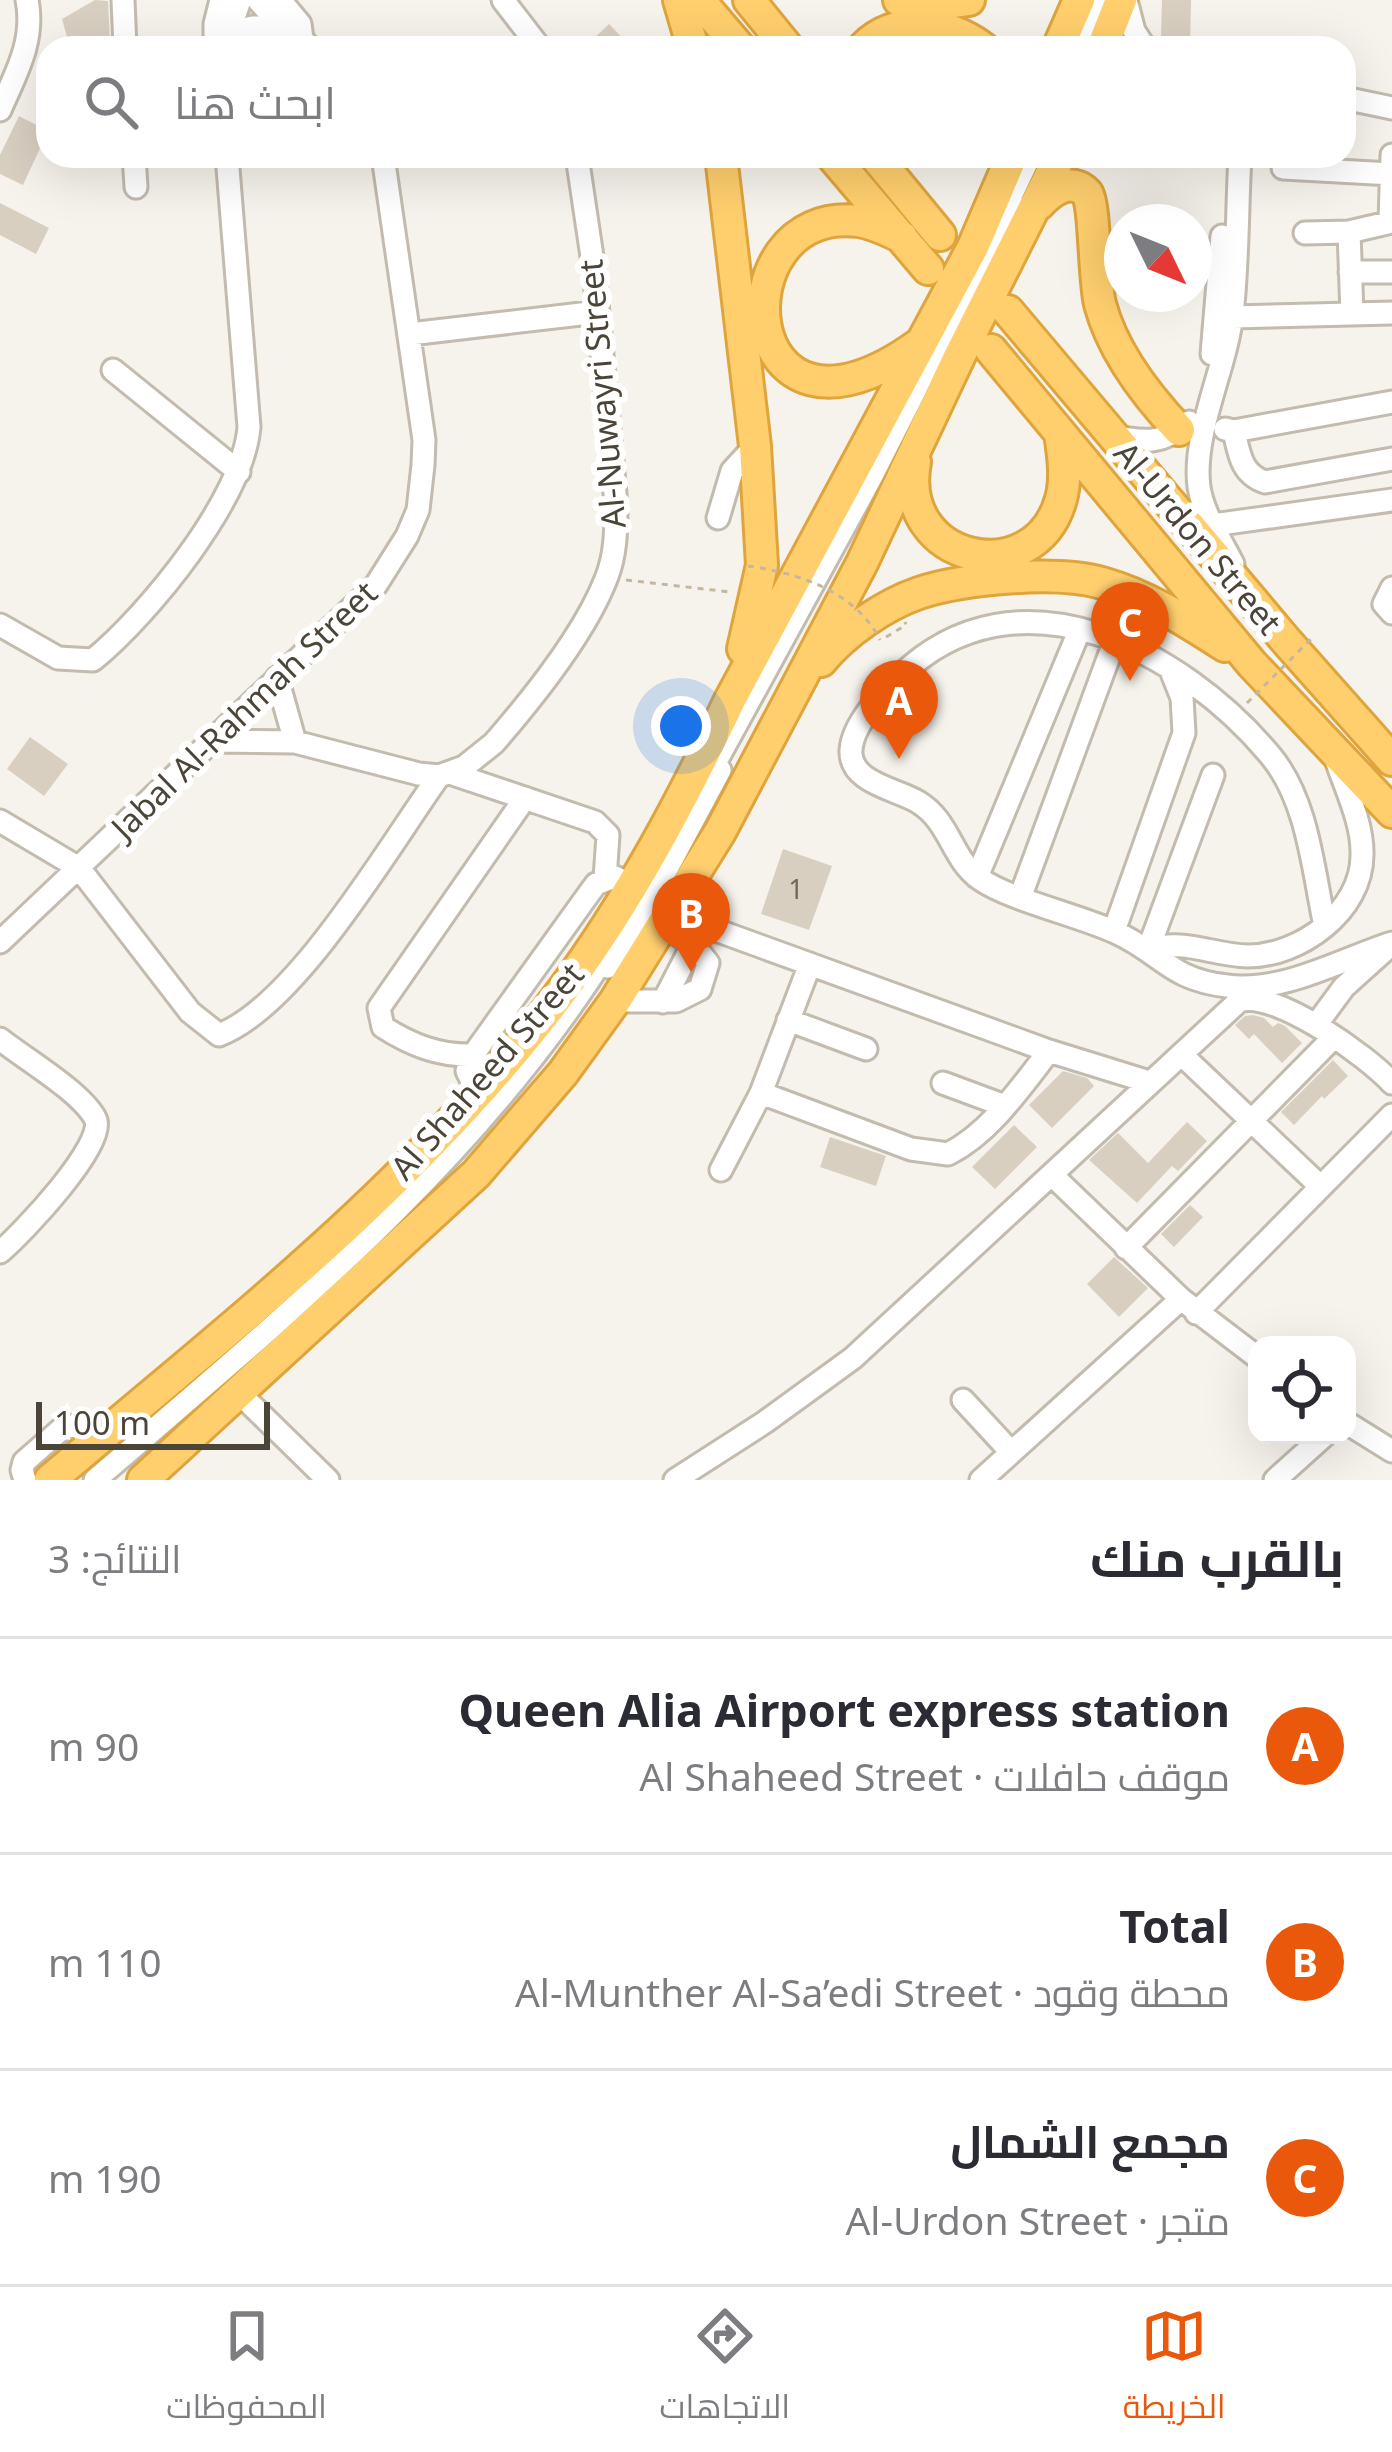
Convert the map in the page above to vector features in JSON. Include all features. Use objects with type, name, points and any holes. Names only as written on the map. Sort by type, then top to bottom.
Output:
[{"type":"highway","points":[[679,0],[690,36]]},
{"type":"highway","points":[[699,0],[730,36]]},
{"type":"highway","points":[[749,0],[778,36]]},
{"type":"highway","points":[[899,0],[932,5],[969,0]]},
{"type":"highway","points":[[1063,36],[1079,0]]},
{"type":"highway","points":[[1107,36],[1123,0]]},
{"type":"highway","points":[[880,36],[921,25],[964,36]]},
{"type":"highway","points":[[722,168],[755,446],[761,579],[730,700]]},
{"type":"highway","points":[[842,168],[928,269]]},
{"type":"highway","points":[[884,168],[940,235]]},
{"type":"highway","name":"Al Shaheed Street","points":[[50,1480],[330,1241],[477,1091],[560,993],[619,882],[698,768],[1015,168]]},
{"type":"highway","points":[[1054,168],[917,450],[912,474],[916,508],[940,540],[975,556],[1023,548],[1053,520],[1064,490],[1060,433]]},
{"type":"highway","points":[[1032,214],[1055,189],[1068,185],[1090,197],[1093,270],[1107,327],[1131,369],[1196,432]]},
{"type":"highway","points":[[902,237],[857,220],[808,231],[788,248],[766,280],[763,325],[770,345],[788,367],[808,379],[827,382],[877,372],[923,341]]},
{"type":"highway","name":"Al-Urdon Street","points":[[1008,311],[1251,600],[1389,755]]},
{"type":"highway","name":"Al-Urdon Street","points":[[991,350],[1252,664],[1392,812]]},
{"type":"highway","name":"Al Shaheed Street","points":[[143,1480],[476,1174],[562,1073],[614,1001],[720,832],[862,563],[932,414]]},
{"type":"highway","points":[[782,714],[826,654],[853,630],[918,593],[967,584],[1017,579],[1097,582],[1180,616],[1252,664]]},
{"type":"street","points":[[0,110],[28,41],[27,0]]},
{"type":"street","points":[[123,0],[124,36]]},
{"type":"street","points":[[219,36],[215,24],[221,0]]},
{"type":"street","points":[[225,36],[240,0]]},
{"type":"street","points":[[258,0],[294,36]]},
{"type":"street","points":[[280,0],[304,36]]},
{"type":"street","points":[[503,0],[531,36]]},
{"type":"street","points":[[1086,36],[1105,0]]},
{"type":"street","points":[[1092,36],[1105,0]]},
{"type":"street","points":[[1123,0],[1137,36]]},
{"type":"street","points":[[239,36],[264,26],[281,27]]},
{"type":"street","points":[[1356,100],[1392,108]]},
{"type":"street","points":[[1305,233],[1349,232],[1391,222],[1391,167],[1356,167]]},
{"type":"street","points":[[135,168],[136,187]]},
{"type":"street","points":[[0,625],[58,658],[93,660],[155,595],[204,532],[239,472],[249,427],[227,168]]},
{"type":"street","name":"Jabal Al-Rahmah Street","points":[[0,942],[376,585],[407,536],[418,510],[424,452],[385,168]]},
{"type":"street","name":"Al-Nuwayri Street","points":[[79,868],[190,1012],[219,1035],[241,1027],[307,964],[444,774],[478,758],[518,715],[607,578],[616,536],[598,312],[579,168]]},
{"type":"street","points":[[95,1480],[399,1210],[486,1115],[576,998],[652,878],[933,357],[1016,168]]},
{"type":"street","points":[[107,1480],[406,1215],[518,1091],[584,1004],[653,895],[915,411],[1016,168]]},
{"type":"street","points":[[1227,168],[1212,359],[1194,418],[1199,490],[1251,600]]},
{"type":"street","points":[[1196,432],[1232,317],[1239,168]]},
{"type":"street","points":[[1349,232],[1352,314]]},
{"type":"street","points":[[1351,272],[1392,272]]},
{"type":"street","points":[[410,334],[598,312]]},
{"type":"street","points":[[1232,317],[1392,313]]},
{"type":"street","points":[[113,370],[239,472]]},
{"type":"street","points":[[1112,436],[1145,443],[1392,402]]},
{"type":"street","points":[[1234,431],[1241,463],[1265,482],[1392,459]]},
{"type":"street","points":[[718,518],[732,471],[755,446]]},
{"type":"street","points":[[1213,525],[1392,500]]},
{"type":"street","points":[[1392,588],[1384,604],[1392,613]]},
{"type":"street","points":[[1325,926],[1302,820],[1284,775],[1254,738],[1169,667],[1115,640],[1021,620],[964,633],[910,667],[886,690],[851,746],[851,757],[863,776],[933,814],[977,878],[1114,931],[1171,970],[1195,980],[1252,987],[1282,983],[1392,944]]},
{"type":"street","points":[[977,878],[1080,629]]},
{"type":"street","points":[[1021,896],[1115,640]]},
{"type":"street","points":[[1114,931],[1184,733],[1182,698],[1169,667]]},
{"type":"street","points":[[277,678],[295,742]]},
{"type":"street","points":[[212,741],[295,742],[407,772],[444,774],[603,827],[609,843],[604,860],[619,882],[590,892],[473,1054],[467,1071],[477,1091]]},
{"type":"street","points":[[1148,950],[1184,944],[1252,956],[1290,948],[1325,926],[1356,884],[1363,851],[1334,753]]},
{"type":"street","points":[[1148,950],[1213,775]]},
{"type":"street","points":[[473,1054],[443,1053],[401,1037],[383,1027],[379,1008],[525,798]]},
{"type":"street","points":[[0,821],[79,868]]},
{"type":"street","points":[[665,919],[698,935],[810,964],[1149,1082]]},
{"type":"street","points":[[614,1001],[689,998],[706,976],[708,963],[698,935]]},
{"type":"street","points":[[1126,1248],[1252,1119],[1325,1031],[1344,987],[1392,944]]},
{"type":"street","points":[[721,1170],[761,1093],[810,964]]},
{"type":"street","points":[[675,1480],[853,1358],[1239,1001],[1261,1000],[1325,1031],[1392,1083]]},
{"type":"street","points":[[788,1021],[866,1049]]},
{"type":"street","points":[[0,1039],[82,1103],[97,1120],[98,1132],[82,1160],[0,1252]]},
{"type":"street","points":[[761,1093],[932,1155],[957,1149],[1005,1106],[1049,1051]]},
{"type":"street","points":[[1182,1055],[1320,1186]]},
{"type":"street","points":[[943,1082],[1005,1106]]},
{"type":"street","points":[[981,1480],[1188,1306],[1392,1115]]},
{"type":"street","points":[[1053,1176],[1188,1306],[1248,1351]]},
{"type":"street","points":[[240,1394],[328,1480]]},
{"type":"street","points":[[963,1400],[1011,1452]]},
{"type":"street","points":[[25,1480],[24,1462],[65,1426],[79,1427],[94,1443]]},
{"type":"street","points":[[1356,1428],[1392,1450]]},
{"type":"street","points":[[1275,1480],[1315,1444]]},
{"type":"path","points":[[748,566],[786,571],[812,582],[862,612],[880,640],[906,626]]},
{"type":"path","points":[[607,578],[743,594]]},
{"type":"path","points":[[1246,703],[1312,638]]},
{"type":"building","points":[[95,0],[108,1],[110,36],[67,36],[62,19]]},
{"type":"building","points":[[1162,0],[1191,0],[1190,36],[1161,36]]},
{"type":"building","points":[[609,24],[620,36],[596,36]]},
{"type":"building","points":[[19,116],[36,125],[36,157],[23,185],[0,174],[0,155]]},
{"type":"building","points":[[0,203],[49,228],[36,254],[0,235]]},
{"type":"building","points":[[30,737],[68,764],[44,796],[7,769]]},
{"type":"building","points":[[783,849],[832,866],[809,930],[761,914]]},
{"type":"building","points":[[1253,1015],[1273,1027],[1285,1026],[1302,1043],[1282,1063],[1254,1034],[1249,1039],[1235,1025]]},
{"type":"building","points":[[1333,1060],[1348,1076],[1294,1125],[1281,1112]]},
{"type":"building","points":[[1063,1071],[1087,1078],[1094,1086],[1052,1128],[1029,1105]]},
{"type":"building","points":[[1187,1122],[1207,1141],[1178,1171],[1172,1166],[1137,1203],[1089,1160],[1118,1133],[1148,1163]]},
{"type":"building","points":[[1014,1125],[1037,1147],[995,1189],[972,1167]]},
{"type":"building","points":[[830,1137],[886,1156],[876,1186],[820,1167]]},
{"type":"building","points":[[1190,1205],[1203,1217],[1174,1247],[1161,1234]]},
{"type":"building","points":[[1114,1257],[1148,1288],[1119,1317],[1087,1284]]},
{"type":"place","name":"مجمع الشمال","points":[[1130,681]]},
{"type":"place","name":"Queen Alia Airport express station","points":[[899,759]]},
{"type":"place","name":"Total","points":[[691,972]]}]
